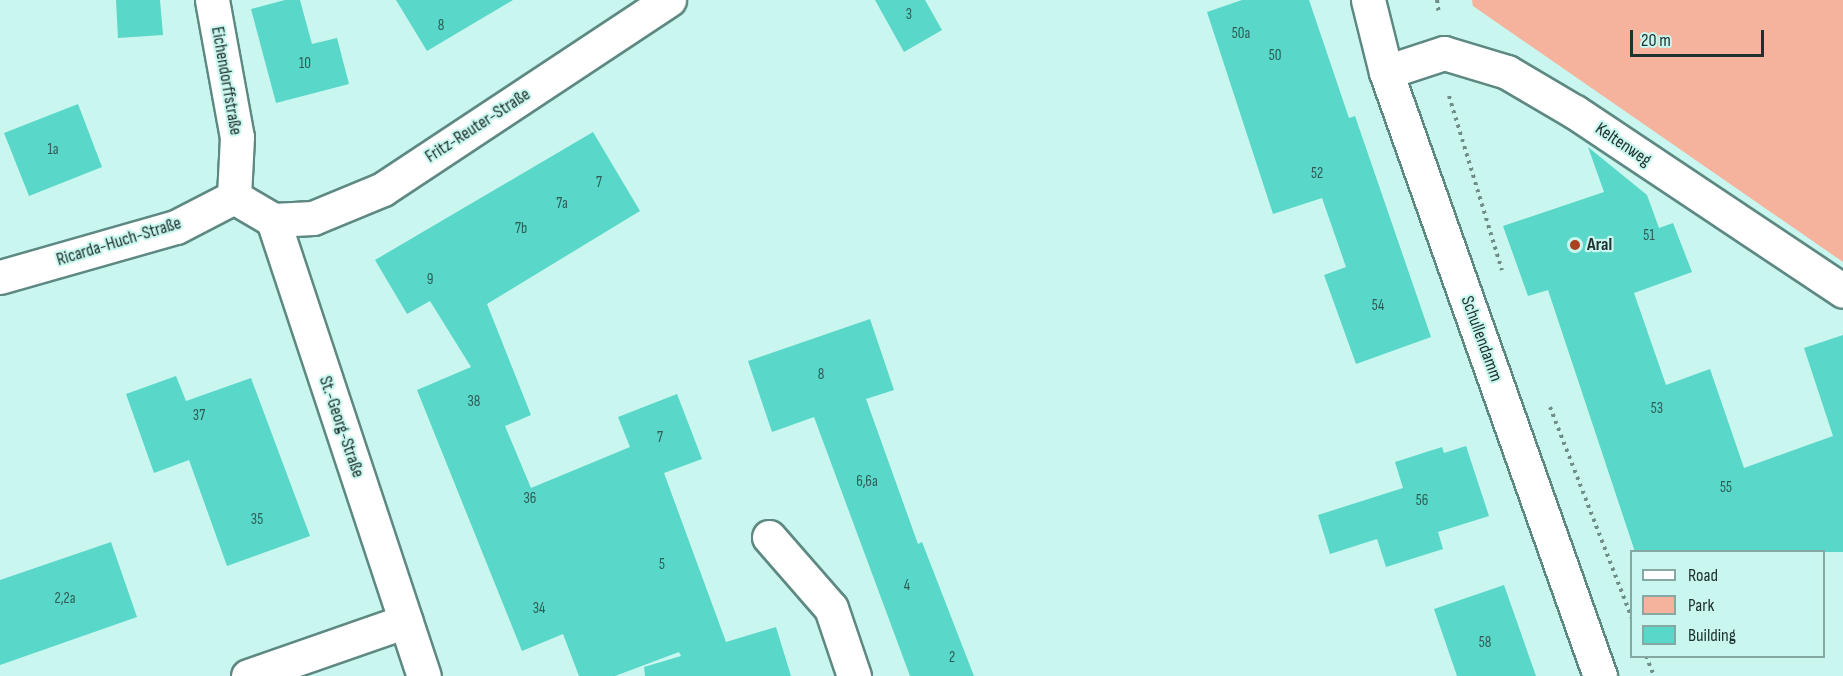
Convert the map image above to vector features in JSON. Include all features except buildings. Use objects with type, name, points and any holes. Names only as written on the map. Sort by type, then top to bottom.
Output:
[{"type":"street","name":"Eichendorffstraße","points":[[212,0],[237,137],[234,197]]},
{"type":"street","name":"Fritz-Reuter-Straße","points":[[273,220],[313,218],[383,189],[669,0]]},
{"type":"street","name":"Schullendamm","points":[[1368,0],[1386,72],[1600,676]]},
{"type":"street","points":[[1386,72],[1444,53]]},
{"type":"street","name":"Keltenweg","points":[[1444,53],[1507,72],[1546,95],[1843,291]]},
{"type":"street","points":[[234,197],[273,220]]},
{"type":"street","name":"Ricarda-Huch-Straße","points":[[0,277],[176,227],[234,197]]},
{"type":"street","name":"St.-Georg-Straße","points":[[273,220],[424,676]]},
{"type":"street","points":[[769,537],[831,608],[854,676]]},
{"type":"street","points":[[248,676],[406,621]]},
{"type":"path","points":[[1444,53],[1450,103],[1505,281]]},
{"type":"path","points":[[1547,398],[1630,613]]},
{"type":"path","points":[[1646,658],[1654,676]]},
{"type":"green space","points":[[1472,0],[1843,0],[1843,262],[1473,6]]},
{"type":"place","name":"Aral","points":[[1575,245]]}]
